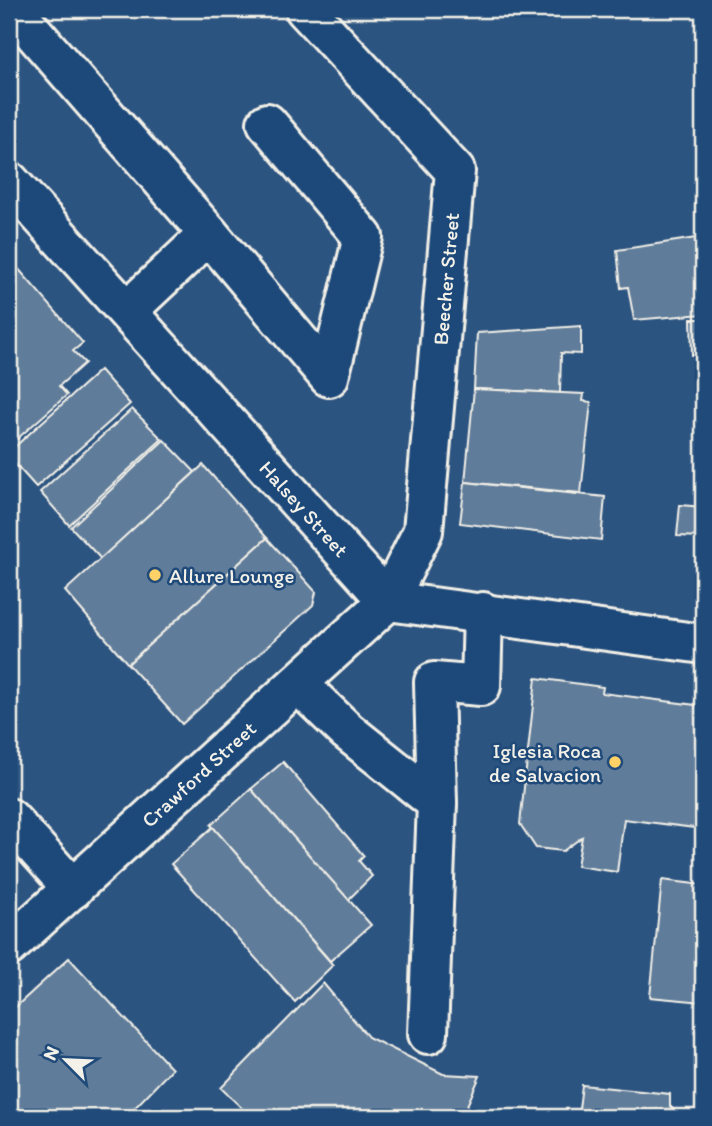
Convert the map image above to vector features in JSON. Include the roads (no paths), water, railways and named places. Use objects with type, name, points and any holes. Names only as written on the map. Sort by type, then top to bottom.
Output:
[{"type":"street","points":[[13,9],[209,234],[329,377],[363,237],[267,123]]},
{"type":"street","name":"Beecher Street","points":[[305,9],[454,172],[423,531],[388,601]]},
{"type":"street","name":"Halsey Street","points":[[9,181],[388,601]]},
{"type":"street","points":[[127,311],[209,234]]},
{"type":"street","points":[[388,601],[703,643]]},
{"type":"street","name":"Crawford Street","points":[[9,946],[388,601]]},
{"type":"street","points":[[428,1034],[437,803],[434,682],[481,686],[483,612]]},
{"type":"street","points":[[298,684],[347,731],[437,803]]},
{"type":"street","points":[[9,818],[73,889]]},
{"type":"place","name":"Allure Lounge","points":[[155,575]]},
{"type":"place","name":"Iglesia Roca de Salvacion","points":[[615,762]]}]
